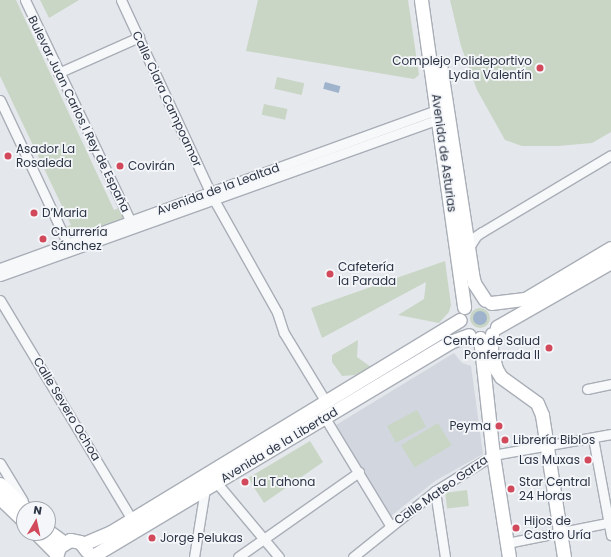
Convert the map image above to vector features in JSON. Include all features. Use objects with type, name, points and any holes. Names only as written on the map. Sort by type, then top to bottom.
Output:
[{"type":"main road","name":"Avenida de Asturias","points":[[421,0],[464,307]]},
{"type":"main road","name":"Avenida de Asturias","points":[[430,0],[474,283],[488,302]]},
{"type":"main road","points":[[509,557],[474,337],[460,320],[464,307],[472,301],[488,302],[525,299],[611,248]]},
{"type":"main road","points":[[474,337],[494,331],[611,262]]},
{"type":"main road","points":[[488,302],[498,314],[491,350],[496,369],[501,377],[537,403],[548,446],[564,557]]},
{"type":"main road","name":"Avenida de la Libertad","points":[[83,544],[132,520],[460,320]]},
{"type":"main road","name":"Avenida de la Libertad","points":[[89,557],[325,418],[450,342],[474,337]]},
{"type":"main road","points":[[0,484],[18,501]]},
{"type":"main road","points":[[0,498],[16,513]]},
{"type":"main road","points":[[58,551],[74,540],[83,544],[89,557]]},
{"type":"main road","points":[[46,541],[58,551]]},
{"type":"main road","points":[[53,541],[58,551]]},
{"type":"street","name":"Bulevar Juan Carlos I Rey de España","points":[[25,0],[58,73],[132,224]]},
{"type":"street","name":"Calle Clara Campoamor","points":[[121,0],[212,195]]},
{"type":"street","points":[[58,73],[139,37]]},
{"type":"street","points":[[0,100],[69,247]]},
{"type":"street","name":"Avenida de la Lealtad","points":[[0,276],[69,247],[438,114]]},
{"type":"street","points":[[468,249],[476,236],[611,155]]},
{"type":"street","name":"Avenida de la Lealtad","points":[[212,195],[277,312],[284,334],[326,402]]},
{"type":"street","points":[[464,226],[474,232],[486,230]]},
{"type":"street","name":"Avenida de la Lealtad","points":[[0,268],[69,247]]},
{"type":"street","name":"Calle Severo Ochoa","points":[[0,300],[132,520]]},
{"type":"street","points":[[587,389],[611,384]]},
{"type":"street","points":[[325,418],[390,525]]},
{"type":"street","points":[[493,455],[611,434]]},
{"type":"street","points":[[593,438],[610,522],[611,535]]},
{"type":"street","name":"Calle Mateo Garza","points":[[353,557],[390,525],[435,491],[493,455]]},
{"type":"street","points":[[0,463],[22,501]]},
{"type":"street","points":[[238,557],[359,472]]},
{"type":"street","points":[[210,486],[279,557]]},
{"type":"street","points":[[194,557],[210,486]]},
{"type":"street","points":[[435,491],[445,557]]},
{"type":"street","points":[[507,543],[610,522]]},
{"type":"shaded area","points":[[454,353],[462,363],[471,366],[483,454],[435,481],[391,516],[336,425]]},
{"type":"green space","points":[[0,0],[16,0],[114,210],[119,208],[123,219],[72,238],[70,236],[66,227],[71,225],[0,76]]},
{"type":"green space","points":[[40,0],[79,0],[49,18]]},
{"type":"green space","points":[[258,0],[408,0],[419,75],[414,79],[246,51]]},
{"type":"green space","name":"Complejo Polideportivo Lydia Valentín","points":[[450,0],[611,0],[611,132],[592,143],[558,146],[522,146],[505,140],[477,90],[461,46]]},
{"type":"green space","points":[[277,77],[304,83],[302,95],[274,89]]},
{"type":"green space","points":[[264,104],[287,109],[285,120],[262,115]]},
{"type":"green space","points":[[445,261],[451,305],[449,312],[439,323],[398,315],[424,299],[426,282],[322,338],[311,308]]},
{"type":"green space","points":[[476,308],[484,308],[490,314],[490,322],[484,328],[476,328],[470,322],[470,314]]},
{"type":"green space","points":[[358,340],[357,357],[371,367],[355,375],[342,376],[332,362],[332,355]]},
{"type":"green space","points":[[417,410],[426,427],[396,443],[387,426]]},
{"type":"green space","points":[[438,423],[451,445],[415,467],[401,445]]},
{"type":"green space","points":[[310,441],[323,462],[264,503],[248,478]]},
{"type":"green space","points":[[467,490],[469,506],[447,509],[445,493]]},
{"type":"water","points":[[325,82],[340,86],[339,93],[323,89]]},
{"type":"water","points":[[477,311],[483,311],[487,315],[487,321],[483,325],[477,325],[473,321],[473,315]]},
{"type":"place","name":"Complejo Polideportivo Lydia Valentín","points":[[540,68]]},
{"type":"place","name":"Asador La Rosaleda","points":[[8,156]]},
{"type":"place","name":"Covirán","points":[[120,166]]},
{"type":"place","name":"D’Maria","points":[[34,213]]},
{"type":"place","name":"Churrería Sánchez","points":[[43,239]]},
{"type":"place","name":"Cafetería la Parada","points":[[330,274]]},
{"type":"place","name":"Centro de Salud Ponferrada II","points":[[549,348]]},
{"type":"place","name":"Peyma","points":[[499,426]]},
{"type":"place","name":"Librería Biblos","points":[[505,440]]},
{"type":"place","name":"Las Muxas","points":[[588,460]]},
{"type":"place","name":"La Tahona","points":[[245,482]]},
{"type":"place","name":"Star Central 24 Horas","points":[[511,489]]},
{"type":"place","name":"Hijos de Castro Uría","points":[[516,528]]},
{"type":"place","name":"Jorge Pelukas","points":[[152,538]]}]
